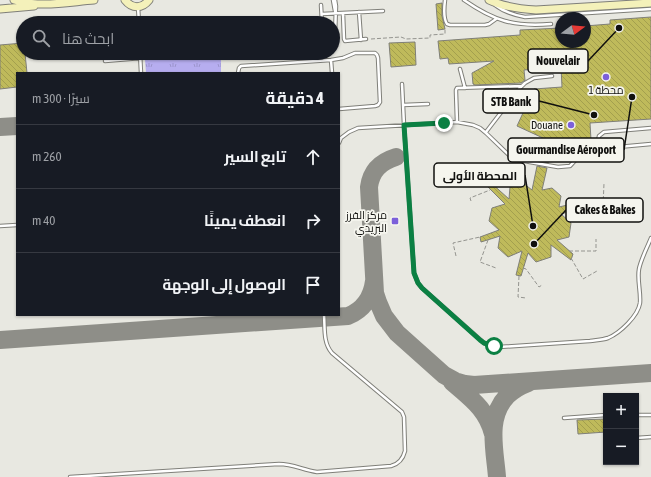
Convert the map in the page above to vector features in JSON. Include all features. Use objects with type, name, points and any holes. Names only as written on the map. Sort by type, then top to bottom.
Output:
[{"type":"street","points":[[14,0],[25,3],[47,4]]},
{"type":"street","points":[[0,9],[94,0]]},
{"type":"street","points":[[123,0],[131,6],[138,7],[145,5],[149,0]]},
{"type":"street","points":[[489,0],[505,6],[536,10],[651,2]]},
{"type":"lane","points":[[334,0],[336,13]]},
{"type":"lane","points":[[443,0],[445,20],[450,25],[489,24],[496,19]]},
{"type":"lane","points":[[464,0],[496,19],[516,24],[551,24]]},
{"type":"lane","points":[[489,0],[506,12],[516,16],[526,17],[651,9]]},
{"type":"lane","points":[[321,5],[322,14],[382,11]]},
{"type":"lane","points":[[138,7],[139,16]]},
{"type":"lane","points":[[359,12],[361,40]]},
{"type":"lane","points":[[343,13],[345,41],[366,40]]},
{"type":"lane","points":[[340,58],[356,53],[376,53],[378,58],[380,102],[376,106],[340,109]]},
{"type":"lane","points":[[105,61],[117,60]]},
{"type":"lane","points":[[141,60],[142,72]]},
{"type":"lane","points":[[238,72],[241,66],[331,60],[332,72]]},
{"type":"lane","points":[[460,69],[464,88]]},
{"type":"lane","points":[[486,133],[525,83],[534,78],[552,76]]},
{"type":"lane","points":[[402,84],[414,273],[422,288],[480,340],[489,345],[499,347],[590,341],[608,338],[617,333],[634,317],[638,311],[640,305],[639,269],[651,238]]},
{"type":"lane","points":[[457,122],[456,90],[458,88],[522,86]]},
{"type":"lane","points":[[403,105],[428,104]]},
{"type":"lane","points":[[340,140],[349,132],[358,128],[457,122],[480,128],[513,159],[558,167],[570,166],[581,155],[596,148],[651,144]]},
{"type":"lane","points":[[596,148],[599,136],[604,132],[651,128]]},
{"type":"lane","points":[[0,226],[16,225]]},
{"type":"lane","points":[[70,477],[279,464],[287,464],[317,472],[397,465],[404,456],[405,451],[404,414],[332,353],[326,343],[324,316]]},
{"type":"lane","points":[[564,418],[603,415]]},
{"type":"lane","points":[[639,415],[651,415]]},
{"type":"lane","points":[[639,438],[651,437]]},
{"type":"path","points":[[366,40],[430,38],[430,35],[445,34],[445,20]]},
{"type":"path","points":[[464,179],[466,174],[490,182]]},
{"type":"path","points":[[580,205],[603,207],[604,183]]},
{"type":"path","points":[[471,201],[470,198],[490,190]]},
{"type":"path","points":[[456,256],[453,243],[480,237]]},
{"type":"path","points":[[569,250],[596,251],[596,239]]},
{"type":"path","points":[[488,240],[480,262],[496,268]]},
{"type":"path","points":[[571,258],[583,279],[597,271]]},
{"type":"path","points":[[523,268],[526,268],[539,287],[542,285]]},
{"type":"path","points":[[519,276],[518,297],[526,298]]},
{"type":"green space","points":[[145,60],[221,60],[221,72],[146,72]]},
{"type":"building","points":[[442,3],[442,16],[445,29],[438,30],[436,4]]},
{"type":"building","name":"محطة 1","points":[[651,17],[651,119],[590,123],[591,140],[553,143],[548,163],[538,161],[543,138],[517,126],[534,89],[562,87],[561,67],[524,70],[525,80],[521,83],[475,85],[473,84],[472,73],[494,61],[449,64],[448,58],[440,59],[438,41],[520,35],[520,30],[555,28],[555,48],[591,48],[591,26],[610,24],[610,20]]},
{"type":"building","points":[[415,42],[416,65],[391,67],[389,43]]},
{"type":"building","points":[[16,44],[16,60],[26,60],[27,72],[16,72],[16,87],[0,89],[0,45]]},
{"type":"building","points":[[537,166],[547,168],[542,190],[552,188],[561,196],[559,207],[580,202],[581,208],[561,214],[571,223],[569,237],[557,240],[573,254],[571,260],[551,245],[551,257],[536,262],[528,253],[521,276],[516,275],[522,251],[508,257],[498,248],[500,236],[481,242],[480,237],[499,230],[489,221],[492,208],[505,204],[487,186],[490,182],[509,199],[510,187],[523,183],[532,190]]},
{"type":"building","points":[[603,419],[603,432],[578,434],[577,420]]},
{"type":"taxiway","points":[[0,127],[16,126]]},
{"type":"taxiway","points":[[396,157],[381,164],[377,168],[372,176],[369,187],[375,293],[384,316],[397,333],[444,375],[455,381],[474,385],[651,373]]},
{"type":"taxiway","points":[[0,340],[348,316],[362,307],[369,298],[374,281]]},
{"type":"taxiway","points":[[452,382],[482,411],[487,418],[493,434]]},
{"type":"taxiway","points":[[497,477],[493,435],[496,414],[500,405],[507,396],[517,388],[528,383]]},
{"type":"place","name":"Nouvelair","points":[[619,28]]},
{"type":"place","name":"محطة 1","points":[[606,77]]},
{"type":"place","name":"Gourmandise Aéroport","points":[[632,97]]},
{"type":"place","name":"STB Bank","points":[[594,115]]},
{"type":"place","name":"Douane","points":[[571,125]]},
{"type":"place","name":"مركز الفرز البريدي","points":[[395,221]]},
{"type":"place","name":"المحطة الأولى","points":[[533,226]]},
{"type":"place","name":"Cakes & Bakes","points":[[534,244]]},
{"type":"route","points":[[444,123],[404,125],[414,273],[422,288],[480,340],[494,346]]}]
